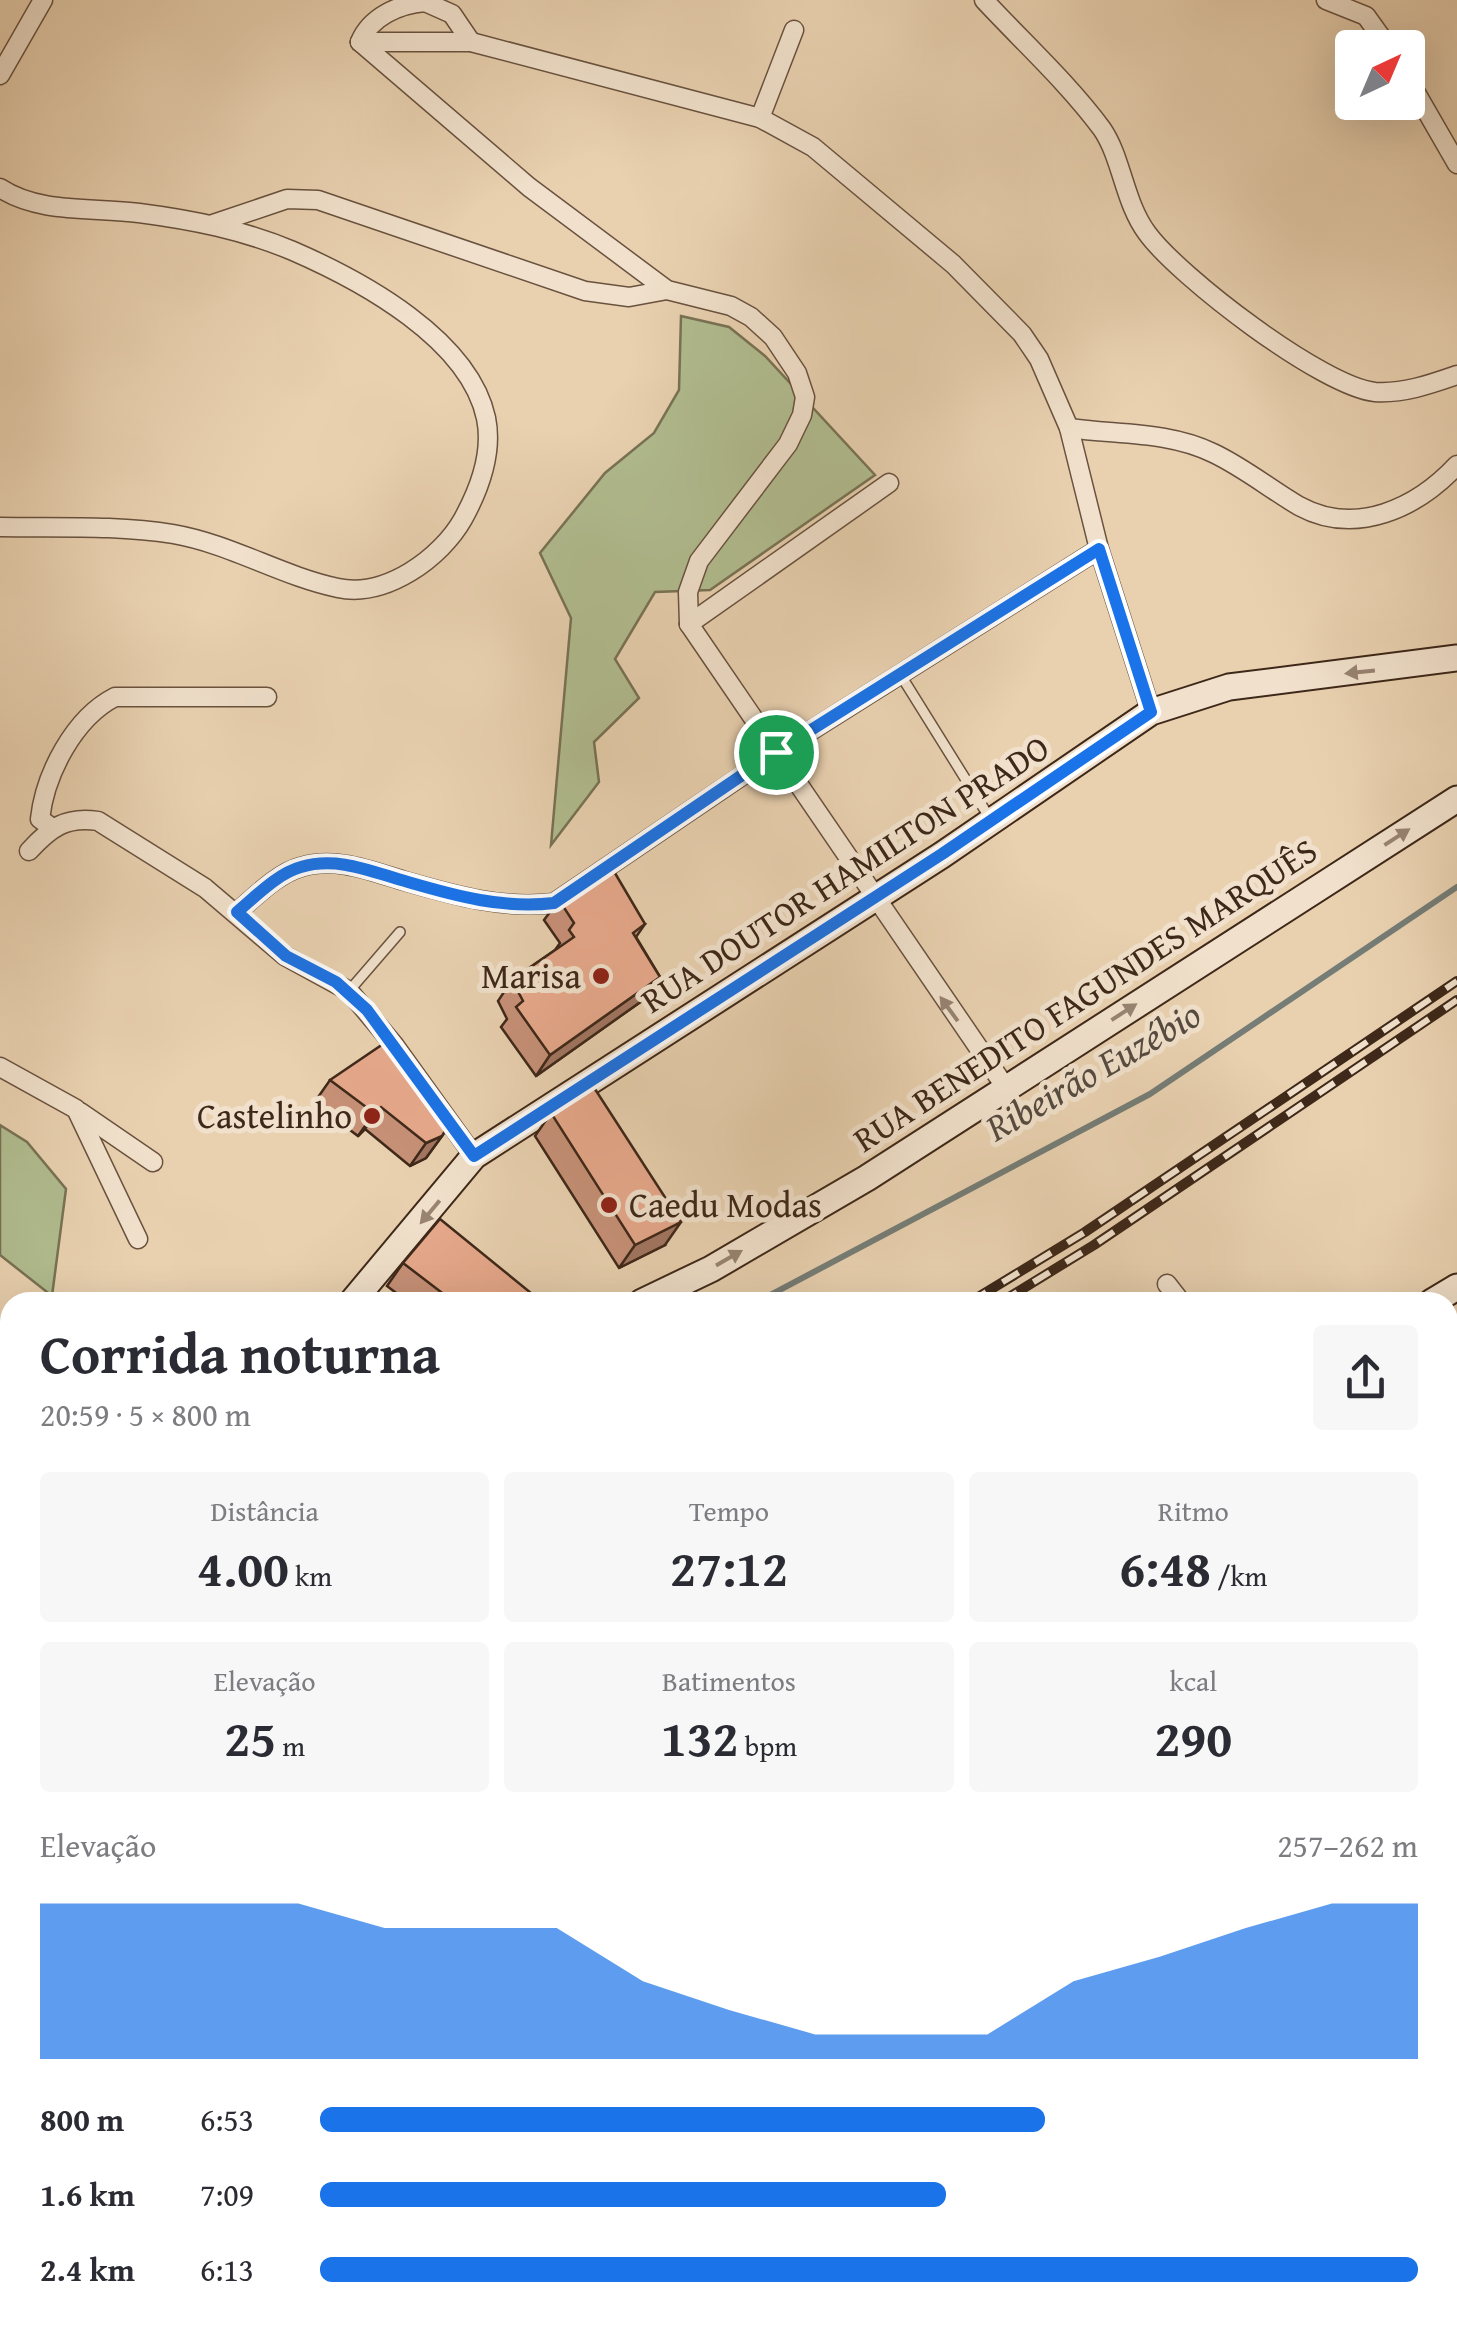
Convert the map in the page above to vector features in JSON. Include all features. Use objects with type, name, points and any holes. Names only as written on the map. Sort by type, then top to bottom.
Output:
[{"type":"main road","name":"RUA DOUTOR HAMILTON PRADO","points":[[360,1292],[474,1156],[992,820],[1151,712],[1229,687],[1457,658]]},
{"type":"main road","name":"RUA BENEDITO FAGUNDES MARQUÊS","points":[[663,1292],[711,1269],[868,1178],[1457,798]]},
{"type":"street","points":[[0,75],[43,0]]},
{"type":"street","points":[[984,0],[1105,134],[1124,192],[1146,232],[1208,294],[1337,381],[1374,392],[1414,389],[1457,375]]},
{"type":"street","points":[[1326,0],[1370,8]]},
{"type":"street","points":[[360,42],[370,24],[383,15],[425,2],[452,14],[471,42]]},
{"type":"street","points":[[760,118],[794,30]]},
{"type":"street","points":[[360,42],[471,42],[760,118],[813,147],[953,264],[1022,334],[1039,359],[1069,428],[1099,549],[1151,712]]},
{"type":"street","points":[[360,42],[529,188],[667,290],[731,306],[751,317],[789,361],[805,397],[788,444],[700,560],[688,592],[689,624],[1006,1088]]},
{"type":"street","points":[[1425,108],[1457,164]]},
{"type":"street","points":[[0,188],[40,204],[213,224],[293,252],[368,290],[442,342],[474,380],[487,421],[483,480],[452,538],[405,574],[373,586],[341,589],[197,538],[151,530],[0,527]]},
{"type":"street","points":[[213,224],[288,199],[318,200],[585,290],[629,298],[667,290]]},
{"type":"street","points":[[1069,428],[1165,436],[1213,453],[1301,507],[1340,519],[1390,513],[1432,492],[1457,464]]},
{"type":"street","points":[[689,624],[888,483]]},
{"type":"street","points":[[237,912],[296,868],[316,864],[349,864],[480,901],[520,907],[554,903],[776,752],[1099,549]]},
{"type":"street","points":[[52,827],[40,819],[43,798],[80,721],[93,708],[114,697],[267,697]]},
{"type":"street","points":[[29,851],[52,827],[83,819],[116,829],[237,912],[286,956],[348,992],[386,1034],[474,1156]]},
{"type":"street","points":[[0,1067],[76,1109],[153,1162]]},
{"type":"street","points":[[76,1109],[138,1240]]},
{"type":"street","points":[[1167,1284],[1173,1292]]},
{"type":"lane","points":[[900,674],[992,820]]},
{"type":"lane","points":[[348,992],[400,932]]},
{"type":"green space","points":[[681,316],[729,327],[765,356],[875,475],[710,590],[655,592],[615,659],[639,698],[594,742],[599,782],[551,845],[571,618],[540,553],[605,473],[654,433],[679,390]]},
{"type":"green space","points":[[0,1125],[27,1142],[66,1189],[53,1292],[47,1292],[0,1255]]},
{"type":"building","points":[[612,868],[645,924],[633,933],[660,977],[550,1055],[516,1007],[523,1001],[512,980],[574,937],[569,930],[574,923],[559,900]]},
{"type":"building","points":[[389,1040],[450,1122],[442,1136],[426,1143],[381,1107],[374,1113],[330,1080]]},
{"type":"building","points":[[593,1086],[681,1222],[635,1245],[551,1113]]},
{"type":"building","points":[[440,1219],[530,1292],[441,1292],[403,1263]]},
{"type":"waterway","name":"Ribeirão Euzébio","points":[[776,1292],[1150,1094],[1457,887]]},
{"type":"railway","points":[[986,1292],[1085,1232],[1457,981]]},
{"type":"railway","points":[[1017,1292],[1094,1245],[1457,1000]]},
{"type":"place","name":"Marisa","points":[[601,976]]},
{"type":"place","name":"Castelinho","points":[[372,1116]]},
{"type":"place","name":"Caedu Modas","points":[[609,1205]]},
{"type":"route","points":[[1099,549],[1151,712],[942,854],[872,896],[556,1107],[474,1156],[367,1010],[336,982],[286,956],[237,912],[296,868],[316,864],[349,864],[480,901],[520,907],[554,903],[776,752],[1099,549]]}]
